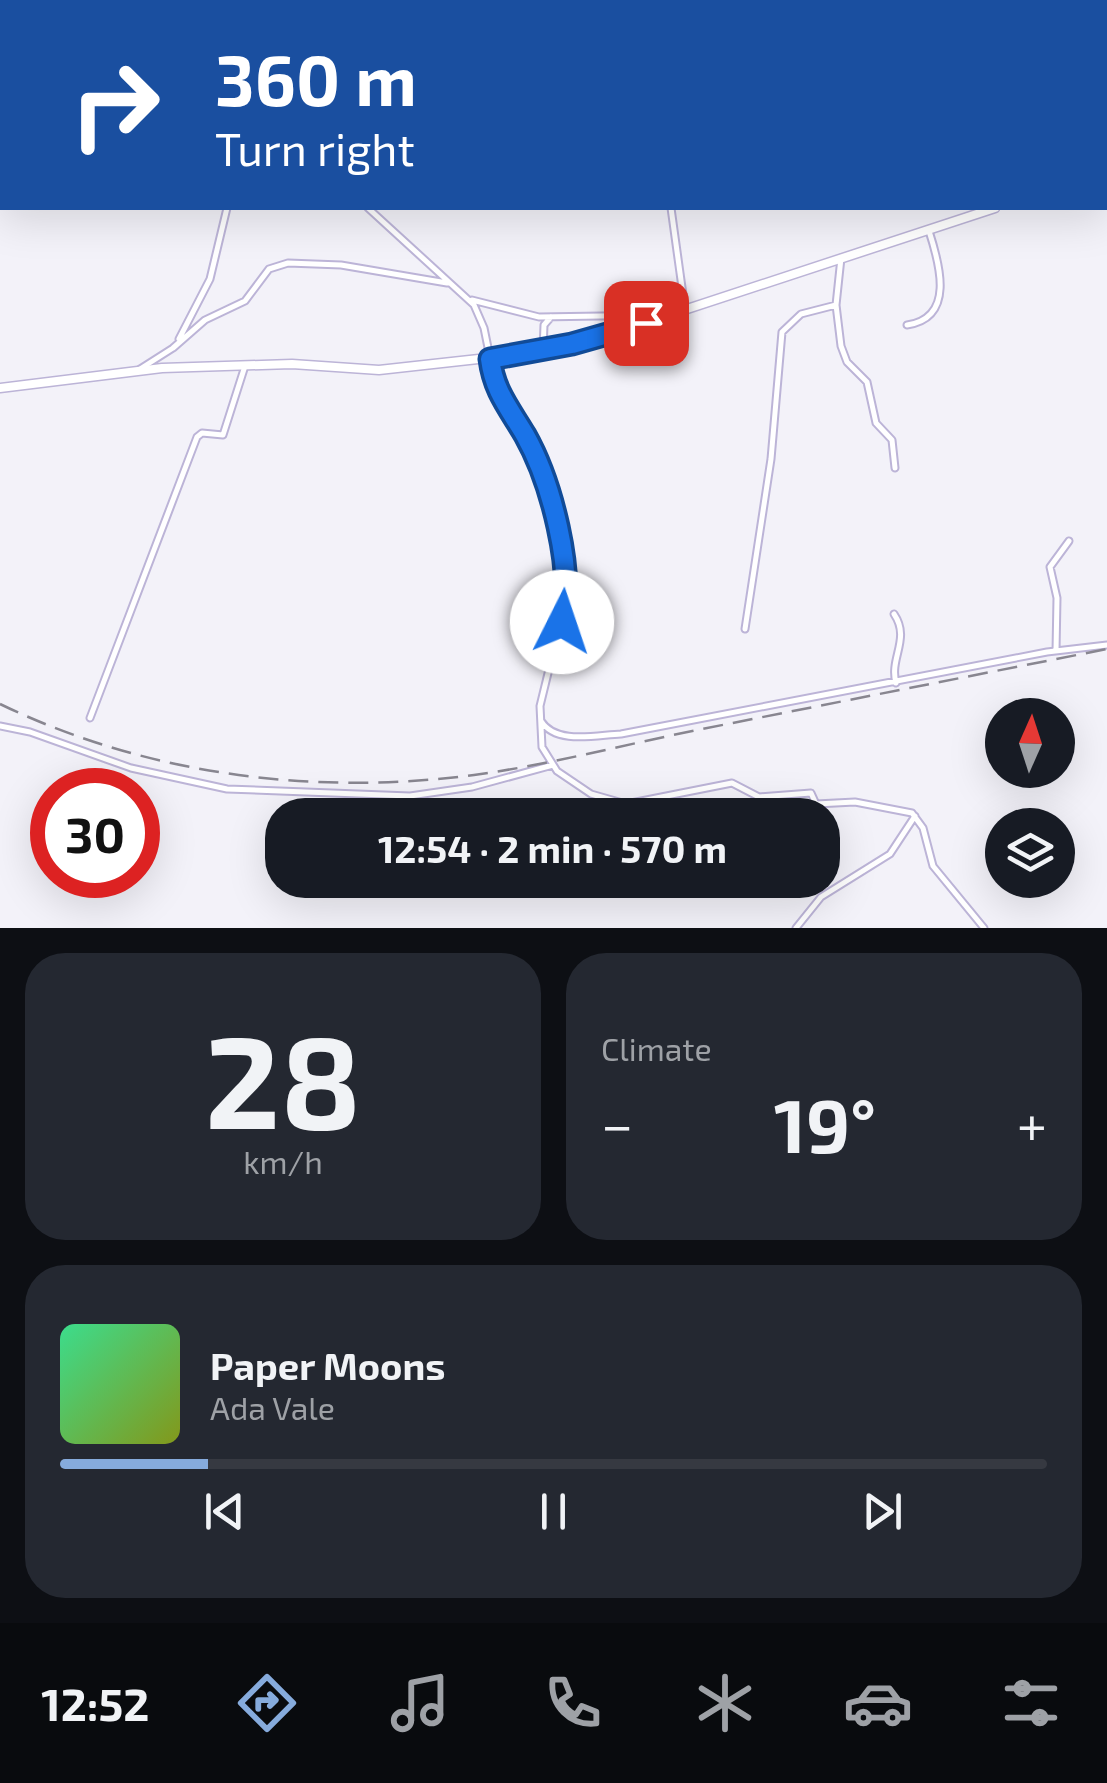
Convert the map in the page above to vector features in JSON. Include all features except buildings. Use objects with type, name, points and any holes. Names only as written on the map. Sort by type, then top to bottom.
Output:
[{"type":"street","points":[[173,348],[210,279],[227,210]]},
{"type":"street","points":[[370,210],[468,299],[484,328],[498,392],[524,434],[545,481],[569,588],[539,718],[542,747],[552,765],[591,794],[626,804],[732,783],[759,798],[808,793],[814,795],[816,804],[860,803],[916,816]]},
{"type":"street","points":[[671,210],[684,309]]},
{"type":"street","points":[[0,388],[138,370],[245,366],[380,370],[543,350],[666,316],[987,210]]},
{"type":"street","points":[[906,325],[922,323],[937,307],[940,271],[928,228]]},
{"type":"street","points":[[841,258],[836,305],[844,356],[866,382],[876,423],[892,440],[895,468]]},
{"type":"street","points":[[138,370],[173,348],[205,320],[244,301],[269,269],[288,262],[341,265],[451,283]]},
{"type":"street","points":[[468,299],[551,317],[666,316]]},
{"type":"street","points":[[745,629],[771,459],[782,332],[801,314],[836,305]]},
{"type":"street","points":[[543,350],[544,325],[551,317]]},
{"type":"street","points":[[90,718],[198,436],[223,436],[245,366]]},
{"type":"street","points":[[1056,651],[1056,598],[1050,567],[1069,541]]},
{"type":"street","points":[[894,614],[902,628],[894,671],[896,683]]},
{"type":"street","points":[[539,718],[552,734],[621,734],[1056,651],[1107,645]]},
{"type":"street","points":[[0,726],[178,780],[227,789],[316,795],[446,792],[552,765]]},
{"type":"street","points":[[796,928],[821,897],[890,854],[916,816]]},
{"type":"street","points":[[916,816],[933,866],[984,928]]},
{"type":"railway","points":[[0,704],[113,748],[172,763],[292,780],[413,781],[530,766],[1107,649]]},
{"type":"route","points":[[562,622],[569,588],[545,481],[524,434],[503,404],[490,359],[572,344],[646,323]]}]
